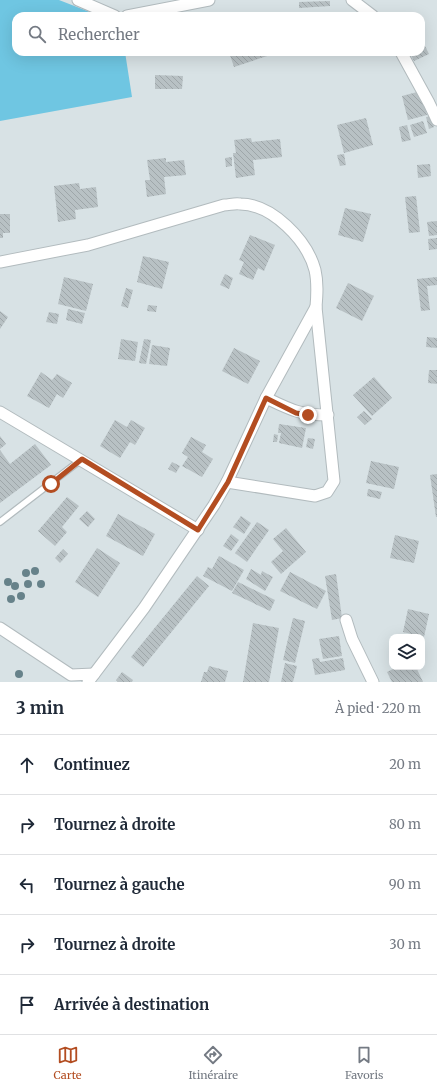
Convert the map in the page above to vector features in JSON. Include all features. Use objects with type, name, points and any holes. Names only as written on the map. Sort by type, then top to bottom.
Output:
[{"type":"street","points":[[78,0],[106,12]]},
{"type":"street","points":[[148,12],[209,0]]},
{"type":"street","points":[[352,0],[368,12]]},
{"type":"street","points":[[403,56],[429,102],[437,120]]},
{"type":"street","points":[[0,262],[88,245],[224,205],[241,203],[258,208],[276,217],[287,225],[299,239],[314,269],[317,289],[316,308],[334,481],[327,492],[315,496],[228,482]]},
{"type":"street","points":[[0,628],[72,678],[91,678],[144,608],[198,530],[228,482],[266,398],[316,308]]},
{"type":"street","points":[[266,398],[296,413],[308,415],[328,415]]},
{"type":"street","points":[[0,412],[82,459],[198,530]]},
{"type":"street","points":[[346,620],[352,639],[373,682]]},
{"type":"lane","points":[[0,522],[82,459]]},
{"type":"shaded area","points":[[0,0],[59,0],[90,12],[12,12],[12,56],[126,56],[132,97],[0,121]]},
{"type":"building","points":[[330,1],[330,6],[299,8],[299,2]]},
{"type":"building","points":[[425,46],[429,54],[425,56]]},
{"type":"building","points":[[230,56],[267,56],[234,67]]},
{"type":"building","points":[[412,56],[425,56],[414,61]]},
{"type":"building","points":[[155,75],[183,76],[182,89],[155,89]]},
{"type":"building","points":[[421,91],[427,115],[408,120],[402,96]]},
{"type":"building","points":[[432,116],[434,127],[429,129],[426,117]]},
{"type":"building","points":[[366,118],[373,145],[344,153],[337,125]]},
{"type":"building","points":[[423,121],[427,133],[414,137],[410,125]]},
{"type":"building","points":[[407,125],[411,140],[402,142],[399,127]]},
{"type":"building","points":[[251,138],[252,142],[280,139],[282,157],[253,160],[255,175],[236,178],[233,153],[236,153],[234,140]]},
{"type":"building","points":[[344,154],[346,165],[340,166],[337,155]]},
{"type":"building","points":[[232,157],[232,166],[226,167],[225,158]]},
{"type":"building","points":[[166,158],[166,162],[184,160],[186,175],[164,177],[166,194],[147,197],[145,180],[150,180],[147,160]]},
{"type":"building","points":[[430,164],[431,176],[418,178],[417,165]]},
{"type":"building","points":[[79,183],[80,189],[96,187],[98,207],[75,210],[76,219],[58,222],[54,186]]},
{"type":"building","points":[[416,196],[420,232],[409,233],[405,197]]},
{"type":"building","points":[[345,208],[371,214],[363,242],[338,235]]},
{"type":"building","points":[[0,214],[10,214],[10,233],[3,233],[3,238],[0,238]]},
{"type":"building","points":[[437,221],[437,235],[429,236],[427,222]]},
{"type":"building","points":[[250,235],[275,245],[264,271],[258,268],[253,280],[239,274],[244,262],[239,260]]},
{"type":"building","points":[[437,238],[437,249],[429,250],[428,239]]},
{"type":"building","points":[[143,256],[169,262],[162,289],[137,282]]},
{"type":"building","points":[[225,274],[233,278],[229,289],[220,285]]},
{"type":"building","points":[[64,277],[93,284],[86,311],[58,304]]},
{"type":"building","points":[[437,277],[437,285],[427,286],[430,310],[421,311],[417,279]]},
{"type":"building","points":[[348,283],[374,296],[362,321],[336,308]]},
{"type":"building","points":[[126,288],[133,290],[128,308],[121,306]]},
{"type":"building","points":[[148,305],[157,306],[156,312],[147,311]]},
{"type":"building","points":[[68,309],[85,313],[82,324],[66,320]]},
{"type":"building","points":[[0,311],[8,317],[0,329]]},
{"type":"building","points":[[49,312],[59,314],[57,324],[46,322]]},
{"type":"building","points":[[427,337],[437,338],[437,348],[426,347]]},
{"type":"building","points":[[121,339],[138,342],[135,361],[118,359]]},
{"type":"building","points":[[144,339],[151,340],[146,364],[139,363]]},
{"type":"building","points":[[152,345],[170,348],[167,366],[149,364]]},
{"type":"building","points":[[234,348],[260,361],[248,384],[222,371]]},
{"type":"building","points":[[429,370],[437,370],[437,384],[428,383]]},
{"type":"building","points":[[41,372],[52,380],[57,374],[72,383],[63,398],[57,394],[49,408],[27,396]]},
{"type":"building","points":[[374,377],[392,398],[372,416],[353,395]]},
{"type":"building","points":[[364,411],[372,419],[365,425],[357,417]]},
{"type":"building","points":[[115,420],[127,427],[131,420],[145,428],[135,445],[130,442],[120,458],[100,446]]},
{"type":"building","points":[[279,424],[306,428],[302,448],[279,443],[281,433],[278,433]]},
{"type":"building","points":[[274,434],[278,435],[277,442],[273,442]]},
{"type":"building","points":[[0,436],[6,444],[0,449]]},
{"type":"building","points":[[191,437],[206,445],[202,452],[213,459],[202,477],[182,466],[188,457],[182,453]]},
{"type":"building","points":[[308,438],[315,439],[313,449],[306,447]]},
{"type":"building","points":[[35,444],[51,465],[0,503],[0,450],[10,464]]},
{"type":"building","points":[[371,461],[399,467],[394,489],[366,483]]},
{"type":"building","points":[[172,462],[180,466],[176,473],[168,469]]},
{"type":"building","points":[[437,474],[437,517],[436,517],[430,475]]},
{"type":"building","points":[[368,489],[382,492],[380,499],[367,496]]},
{"type":"building","points":[[67,497],[79,506],[62,527],[67,532],[55,546],[38,531]]},
{"type":"building","points":[[87,511],[95,519],[88,527],[79,519]]},
{"type":"building","points":[[118,514],[155,534],[143,556],[106,536]]},
{"type":"building","points":[[241,516],[251,523],[244,534],[233,527]]},
{"type":"building","points":[[257,522],[269,530],[247,562],[235,553]]},
{"type":"building","points":[[286,528],[306,552],[281,574],[271,562],[283,551],[273,539]]},
{"type":"building","points":[[231,534],[239,540],[231,551],[223,546]]},
{"type":"building","points":[[395,535],[419,541],[414,563],[390,558]]},
{"type":"building","points":[[97,548],[120,563],[98,597],[75,582]]},
{"type":"building","points":[[63,549],[68,554],[60,563],[55,558]]},
{"type":"building","points":[[219,556],[244,570],[232,591],[203,576],[208,567],[212,569]]},
{"type":"building","points":[[251,569],[261,575],[262,571],[273,577],[265,591],[246,579]]},
{"type":"building","points":[[290,572],[326,591],[317,609],[280,591]]},
{"type":"building","points":[[336,574],[342,618],[332,620],[325,576]]},
{"type":"building","points":[[197,576],[209,586],[143,667],[131,657]]},
{"type":"building","points":[[238,582],[275,600],[270,611],[232,593]]},
{"type":"building","points":[[408,609],[429,614],[425,634],[411,634],[403,632]]},
{"type":"building","points":[[293,618],[305,621],[295,663],[283,660]]},
{"type":"building","points":[[253,623],[279,628],[269,682],[243,682]]},
{"type":"building","points":[[339,636],[342,656],[323,659],[319,639]]},
{"type":"building","points":[[319,658],[320,662],[343,658],[345,670],[315,675],[312,659]]},
{"type":"building","points":[[285,663],[297,666],[293,682],[281,682]]},
{"type":"building","points":[[209,666],[228,671],[225,682],[201,682],[204,672],[207,672]]},
{"type":"building","points":[[391,670],[417,670],[423,682],[392,682],[387,672]]},
{"type":"building","points":[[122,672],[133,680],[132,682],[118,682],[116,680]]},
{"type":"route","points":[[51,484],[82,459],[198,530],[228,482],[266,398],[296,413],[308,415]]}]
